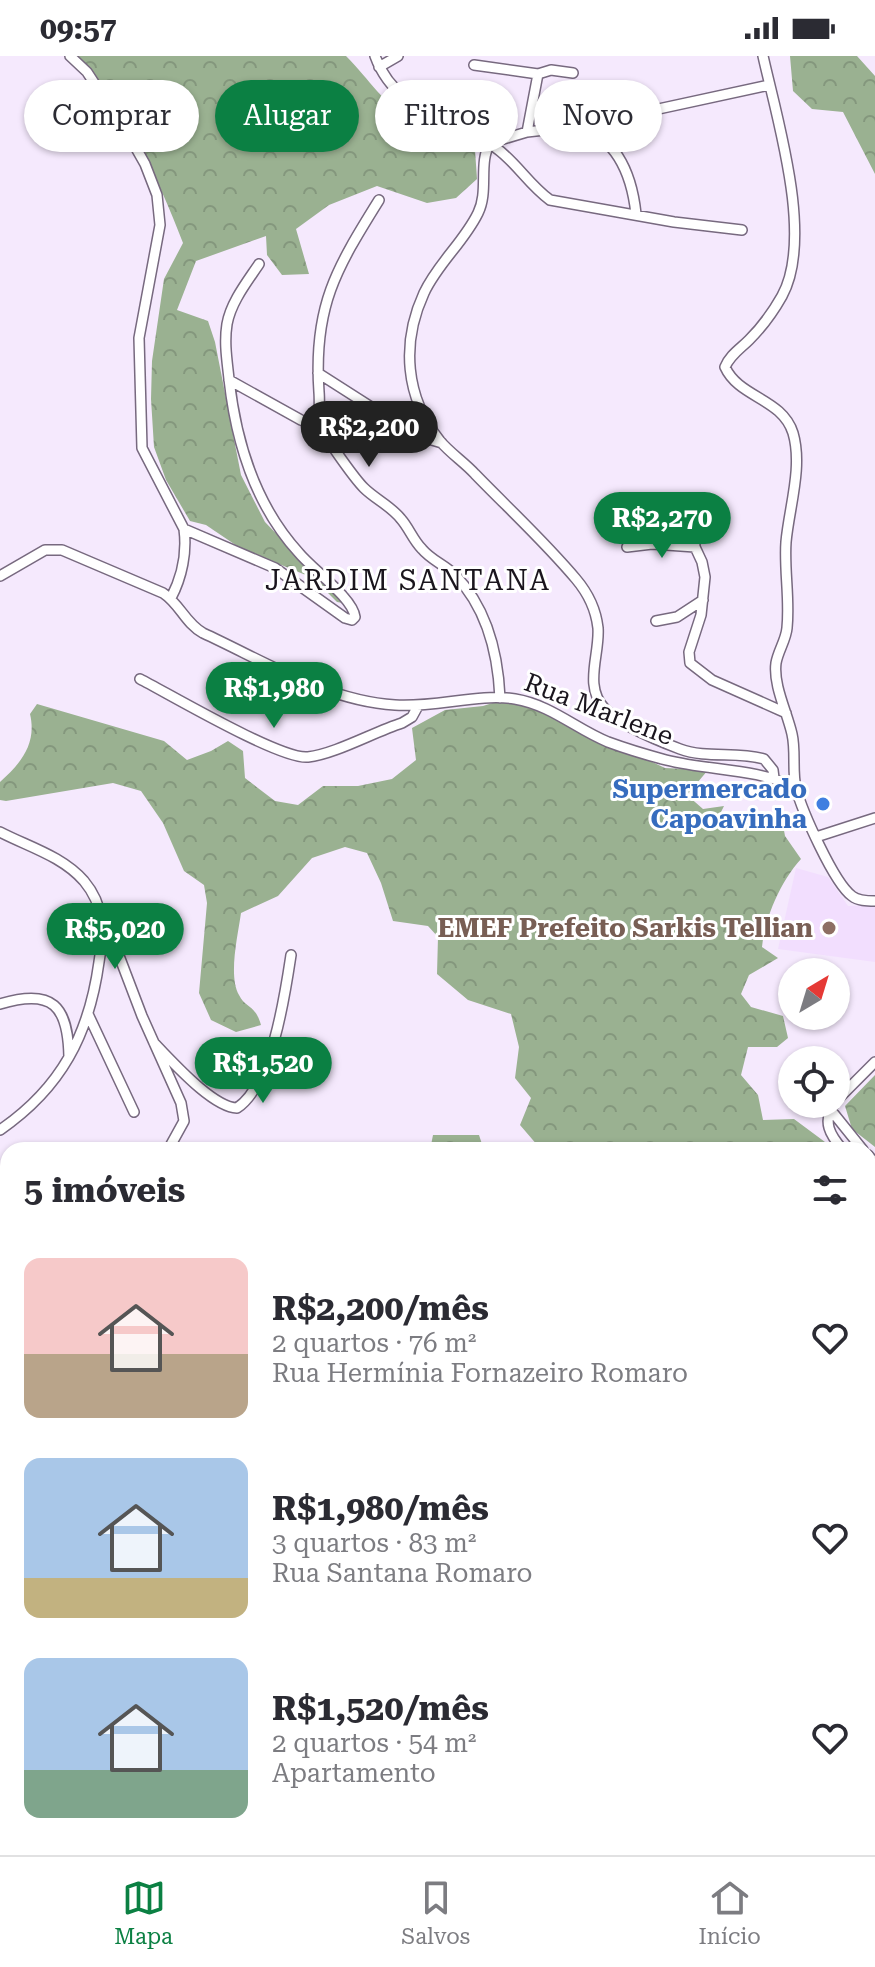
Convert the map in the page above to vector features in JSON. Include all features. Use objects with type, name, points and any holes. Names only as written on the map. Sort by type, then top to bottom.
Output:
[{"type":"street","points":[[70,56],[87,72],[132,141],[157,195],[160,225],[139,338],[142,448],[184,529],[184,559],[171,598]]},
{"type":"street","points":[[375,56],[388,80]]},
{"type":"street","points":[[379,67],[398,56]]},
{"type":"street","points":[[763,56],[787,164],[794,216],[792,273],[783,295],[768,318],[729,358],[725,367],[729,377],[740,387],[767,400],[782,413],[793,432],[796,453],[786,544],[787,630],[776,664],[792,736],[796,787],[837,878],[853,898],[875,901]]},
{"type":"street","points":[[474,65],[538,74],[551,70],[573,73]]},
{"type":"street","points":[[527,132],[538,74]]},
{"type":"street","points":[[662,108],[769,85]]},
{"type":"street","points":[[518,135],[534,131]]},
{"type":"street","points":[[487,152],[483,202],[472,223],[436,270],[423,294],[408,340],[409,364],[420,411],[442,443],[584,589],[598,631],[593,680],[597,698],[606,711],[684,750],[764,759],[773,770],[774,778]]},
{"type":"street","points":[[502,152],[550,200],[674,222],[742,230]]},
{"type":"street","points":[[615,152],[631,183],[636,214]]},
{"type":"street","points":[[379,200],[344,256],[323,313],[318,373],[322,428],[363,487],[394,512],[421,548],[463,585],[493,640],[500,698]]},
{"type":"street","points":[[184,529],[275,568],[350,620],[355,617],[354,611],[293,547],[277,525],[238,442],[230,404],[225,353],[228,321],[259,264]]},
{"type":"street","points":[[318,373],[415,435],[442,443]]},
{"type":"street","points":[[229,380],[301,420],[322,428]]},
{"type":"street","points":[[693,516],[695,547],[705,577],[704,599],[689,652],[690,663],[712,680],[786,713]]},
{"type":"street","points":[[627,547],[652,544],[695,547]]},
{"type":"street","name":"Rua Marlene","points":[[0,576],[45,550],[57,548],[155,588],[171,598],[194,628],[322,688],[357,700],[418,706],[500,698],[539,705],[608,742],[657,757],[774,778],[796,787]]},
{"type":"street","points":[[656,621],[689,612],[704,599]]},
{"type":"street","points":[[140,679],[276,750],[302,757],[323,753],[402,723],[412,717],[418,706]]},
{"type":"street","points":[[816,837],[875,818]]},
{"type":"street","points":[[0,832],[68,868],[83,881],[100,909],[183,1111],[182,1128],[173,1142]]},
{"type":"street","points":[[0,1130],[34,1104],[79,1040],[88,1014],[102,945],[100,909]]},
{"type":"street","points":[[154,1043],[205,1091],[224,1105],[237,1108],[251,1094],[277,1031],[291,955]]},
{"type":"street","points":[[0,1004],[36,998],[54,1005],[66,1020],[69,1058]]},
{"type":"street","points":[[88,1014],[134,1112]]},
{"type":"street","points":[[850,1088],[875,1062]]},
{"type":"street","points":[[828,1118],[830,1133],[837,1142]]},
{"type":"street","points":[[842,1118],[858,1142]]},
{"type":"shaded area","name":"EMEF Prefeito Sarkis Tellian","points":[[796,868],[828,877],[848,906],[875,905],[875,962],[778,949]]},
{"type":"green space","points":[[78,56],[346,56],[375,88],[375,152],[475,152],[477,179],[456,198],[427,203],[377,186],[329,205],[296,229],[309,274],[282,275],[267,255],[266,236],[196,261],[177,310],[208,321],[215,342],[241,475],[265,522],[343,603],[337,602],[313,578],[240,548],[206,525],[190,521],[166,480],[154,447],[152,361],[164,279],[183,243],[163,193],[142,152],[199,152],[199,80],[97,80]]},
{"type":"green space","points":[[790,56],[857,56],[875,76],[875,174],[843,112],[812,109],[793,91]]},
{"type":"green space","points":[[502,700],[544,710],[610,748],[635,754],[665,768],[708,770],[687,795],[703,809],[724,806],[717,820],[727,825],[770,818],[783,825],[785,836],[801,859],[781,889],[770,912],[764,936],[762,947],[778,958],[749,975],[741,994],[751,1007],[778,1015],[778,1030],[786,1030],[788,1038],[777,1047],[748,1047],[741,1075],[758,1095],[763,1120],[794,1119],[825,1142],[535,1142],[520,1125],[531,1098],[515,1078],[519,1047],[511,1014],[468,1000],[437,974],[438,937],[428,926],[393,921],[367,853],[345,847],[312,858],[278,896],[241,913],[234,977],[242,999],[256,1013],[261,1025],[236,1032],[211,1020],[199,993],[207,903],[204,885],[184,871],[163,823],[141,791],[113,783],[0,800],[0,782],[26,752],[31,735],[30,714],[37,704],[164,741],[187,760],[228,741],[243,751],[245,778],[275,801],[298,805],[323,786],[358,786],[392,779],[416,760],[412,728],[445,710],[483,706]]},
{"type":"green space","points":[[875,1075],[875,1142],[869,1142],[852,1129],[849,1118],[850,1101]]},
{"type":"green space","points":[[433,1135],[479,1135],[481,1142],[432,1142]]},
{"type":"place","name":"Supermercado Capoavinha","points":[[823,804]]},
{"type":"place","name":"EMEF Prefeito Sarkis Tellian","points":[[829,928]]},
{"type":"district","name":"JARDIM SANTANA","points":[[408,580]]}]
